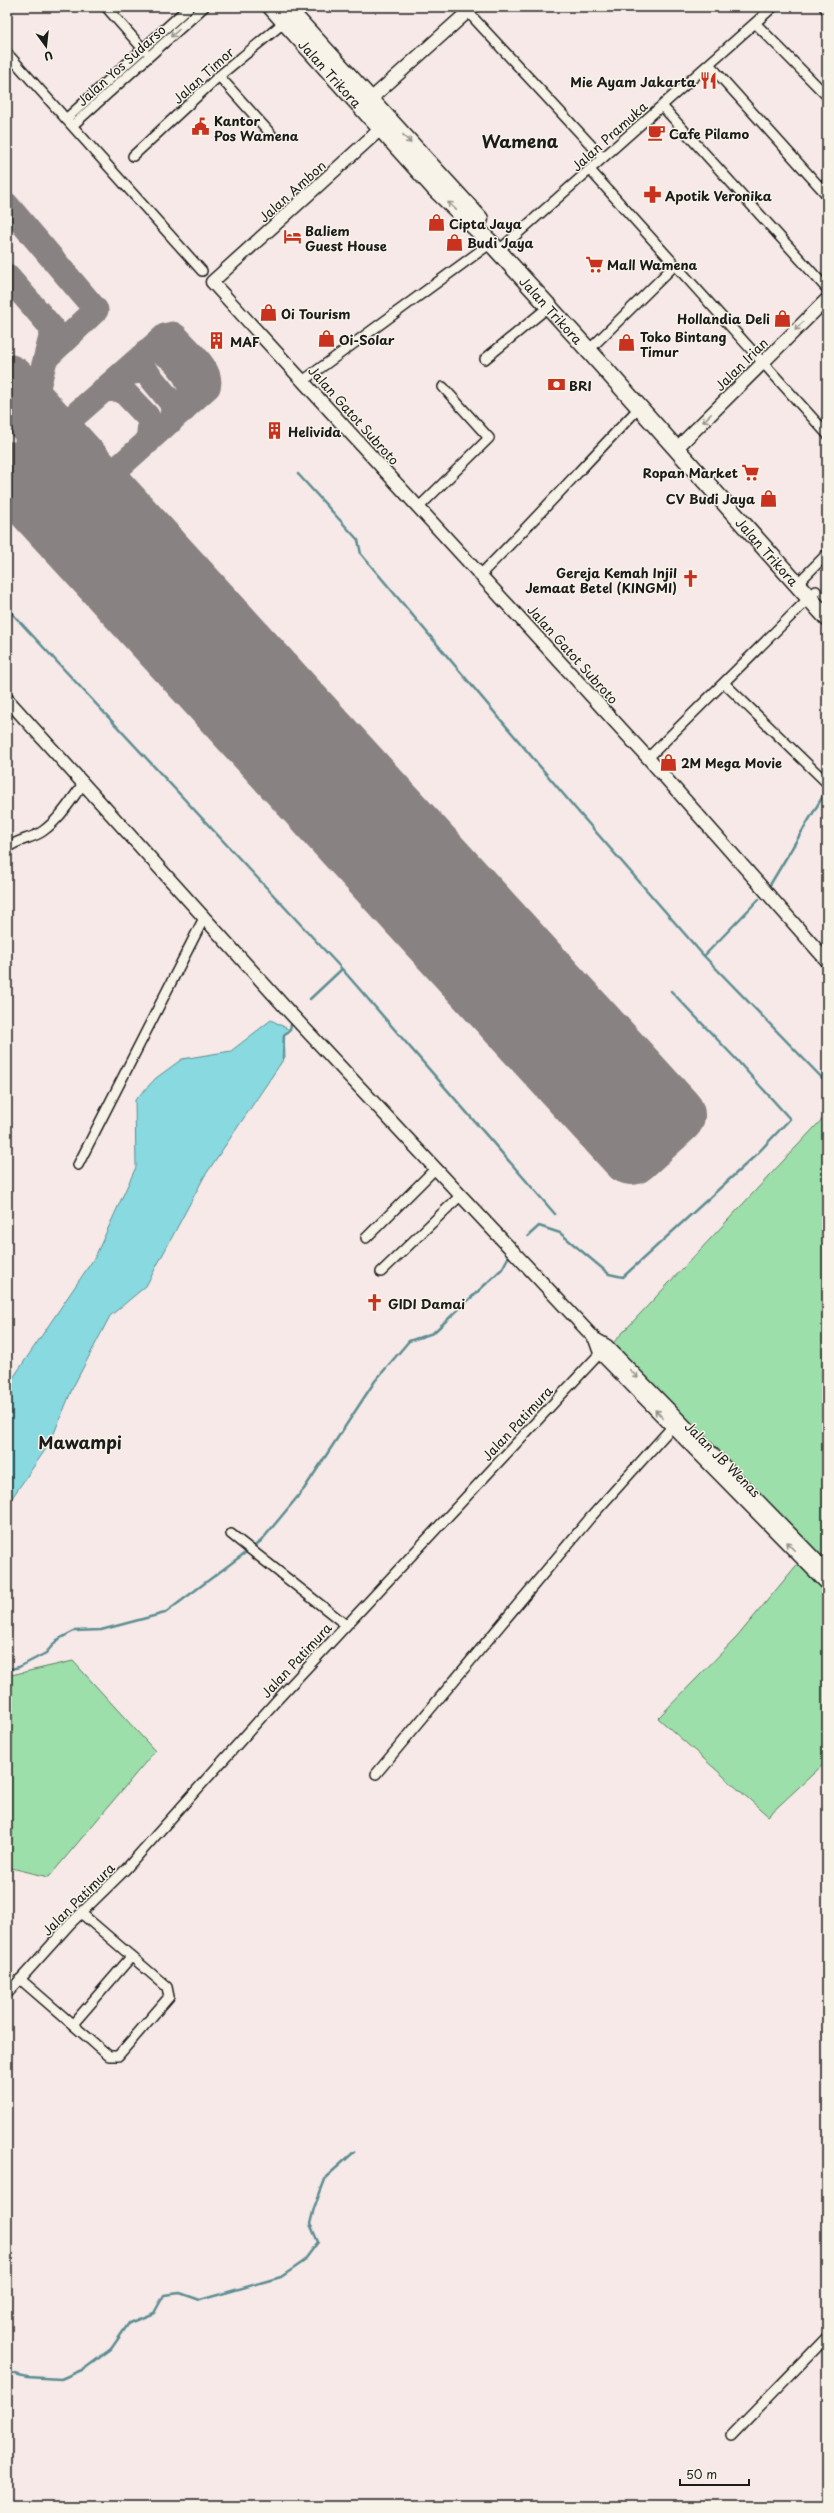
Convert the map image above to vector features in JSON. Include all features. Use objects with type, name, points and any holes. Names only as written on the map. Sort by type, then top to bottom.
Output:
[{"type":"highway","name":"Jalan Trikora","points":[[271,7],[288,15],[337,72],[386,124],[435,189],[498,247],[551,305],[639,408],[679,446]]},
{"type":"highway","name":"Jalan Trikora","points":[[551,305],[594,345],[679,446],[800,581],[818,598],[827,618]]},
{"type":"main road","points":[[366,103],[471,9]]},
{"type":"main road","name":"Jalan Ambon","points":[[212,282],[386,124]]},
{"type":"main road","name":"Jalan Gatot Subroto","points":[[212,282],[304,380],[418,508],[481,574],[648,758],[827,961]]},
{"type":"main road","name":"Jalan Irian","points":[[679,446],[827,299]]},
{"type":"main road","points":[[7,699],[204,918],[604,1350]]},
{"type":"main road","name":"Jalan JB Wenas","points":[[604,1350],[672,1427],[812,1562],[827,1571]]},
{"type":"main road","name":"Jalan JB Wenas","points":[[604,1350],[812,1562],[827,1584]]},
{"type":"street","points":[[106,7],[144,50]]},
{"type":"street","name":"Jalan Yos Sudarso","points":[[67,118],[144,50],[189,7]]},
{"type":"street","name":"Jalan Yos Sudarso","points":[[73,125],[204,7]]},
{"type":"street","name":"Jalan Pramuka","points":[[304,380],[498,247],[590,170],[772,7]]},
{"type":"street","points":[[824,7],[827,10]]},
{"type":"street","points":[[471,9],[603,158]]},
{"type":"street","name":"Jalan Timor","points":[[133,156],[219,76],[288,15]]},
{"type":"street","points":[[755,23],[827,96]]},
{"type":"street","points":[[7,53],[67,118],[202,271]]},
{"type":"street","points":[[709,64],[827,194]]},
{"type":"street","points":[[219,76],[271,134]]},
{"type":"street","points":[[662,106],[827,289]]},
{"type":"street","points":[[590,170],[827,434]]},
{"type":"street","points":[[594,345],[675,265]]},
{"type":"street","points":[[485,359],[551,305]]},
{"type":"street","points":[[418,508],[489,438],[443,387]]},
{"type":"street","points":[[481,574],[542,513],[574,474],[639,408]]},
{"type":"street","points":[[800,581],[827,554]]},
{"type":"street","points":[[648,758],[724,683],[818,598]]},
{"type":"street","points":[[724,683],[827,783]]},
{"type":"street","points":[[7,848],[23,839],[43,832],[58,819],[84,784]]},
{"type":"street","points":[[78,1166],[204,918]]},
{"type":"street","points":[[366,1238],[435,1169]]},
{"type":"street","points":[[381,1272],[461,1195]]},
{"type":"street","name":"Jalan Patimura","points":[[7,1994],[82,1913],[125,1870],[346,1625],[604,1350]]},
{"type":"street","points":[[376,1774],[590,1518],[672,1427]]},
{"type":"street","points":[[231,1534],[346,1625]]},
{"type":"street","points":[[20,1979],[109,2056],[118,2056],[169,1997],[169,1993],[167,1987],[82,1913]]},
{"type":"street","points":[[73,2024],[131,1957]]},
{"type":"street","points":[[731,2436],[827,2337]]},
{"type":"green space","points":[[827,1114],[827,1564],[612,1344]]},
{"type":"green space","points":[[800,1561],[827,1589],[827,1761],[768,1816],[658,1718],[737,1637]]},
{"type":"green space","points":[[73,1661],[155,1751],[49,1877],[7,1867],[7,1676]]},
{"type":"water","points":[[271,1020],[290,1030],[284,1035],[285,1057],[204,1177],[146,1286],[110,1316],[73,1387],[50,1443],[7,1505],[7,1397],[13,1378],[95,1257],[136,1167],[135,1100],[156,1078],[182,1059],[231,1051]]},
{"type":"waterway","points":[[298,474],[358,540],[361,554],[575,808],[704,956],[827,1083]]},
{"type":"waterway","points":[[7,608],[342,969],[555,1214]]},
{"type":"waterway","points":[[770,885],[826,791]]},
{"type":"waterway","points":[[704,956],[759,899]]},
{"type":"waterway","points":[[310,999],[342,969]]},
{"type":"waterway","points":[[528,1236],[539,1226],[560,1233],[609,1274],[623,1277],[756,1155],[790,1119],[734,1057],[671,991]]},
{"type":"waterway","points":[[283,1058],[284,1035],[290,1030],[292,1020]]},
{"type":"waterway","points":[[7,1670],[19,1667],[46,1653],[57,1640],[74,1631],[101,1630],[165,1613],[261,1541],[304,1489],[375,1381],[409,1341],[433,1333],[502,1269],[509,1256]]},
{"type":"waterway","points":[[7,2372],[27,2377],[61,2379],[84,2369],[111,2349],[129,2323],[154,2313],[164,2295],[180,2293],[200,2300],[281,2277],[303,2262],[318,2242],[310,2224],[314,2208],[326,2177],[354,2152]]},
{"type":"taxiway","points":[[7,205],[96,310],[46,358]]},
{"type":"taxiway","points":[[7,276],[53,329],[35,399],[26,447]]},
{"type":"taxiway","points":[[32,453],[165,336],[173,334],[199,360],[207,374],[209,381],[208,387],[78,504]]},
{"type":"taxiway","points":[[147,351],[162,353],[176,363],[181,370],[186,378],[191,393],[184,410]]},
{"type":"taxiway","points":[[122,374],[141,371],[148,374],[171,402],[173,409],[171,421]]},
{"type":"taxiway","points":[[103,390],[118,389],[124,392],[147,416],[150,423],[148,442]]},
{"type":"taxiway","points":[[7,413],[22,411],[35,399]]},
{"type":"runway","points":[[7,385],[674,1115],[631,1154],[7,472]]},
{"type":"place","name":"Mie Ayam Jakarta","points":[[709,81]]},
{"type":"place","name":"Kantor Pos Wamena","points":[[201,127]]},
{"type":"place","name":"Cafe Pilamo","points":[[656,133]]},
{"type":"place","name":"Apotik Veronika","points":[[652,195]]},
{"type":"place","name":"Cipta Jaya","points":[[436,223]]},
{"type":"place","name":"Baliem Guest House","points":[[292,237]]},
{"type":"place","name":"Budi Jaya","points":[[454,242]]},
{"type":"place","name":"Mall Wamena","points":[[594,264]]},
{"type":"place","name":"Oi Tourism","points":[[268,313]]},
{"type":"place","name":"Hollandia Deli","points":[[783,318]]},
{"type":"place","name":"Oi-Solar","points":[[326,339]]},
{"type":"place","name":"MAF","points":[[217,341]]},
{"type":"place","name":"Toko Bintang Timur","points":[[627,343]]},
{"type":"place","name":"BRI","points":[[556,385]]},
{"type":"place","name":"Helivida","points":[[275,431]]},
{"type":"place","name":"Ropan Market","points":[[751,472]]},
{"type":"place","name":"CV Budi Jaya","points":[[768,498]]},
{"type":"place","name":"Gereja Kemah Injil Jemaat Betel (KINGMI)","points":[[690,579]]},
{"type":"place","name":"2M Mega Movie","points":[[668,762]]},
{"type":"place","name":"GIDI Damai","points":[[375,1303]]},
{"type":"district","name":"Wamena","points":[[520,141]]},
{"type":"district","name":"Mawampi","points":[[80,1442]]}]
